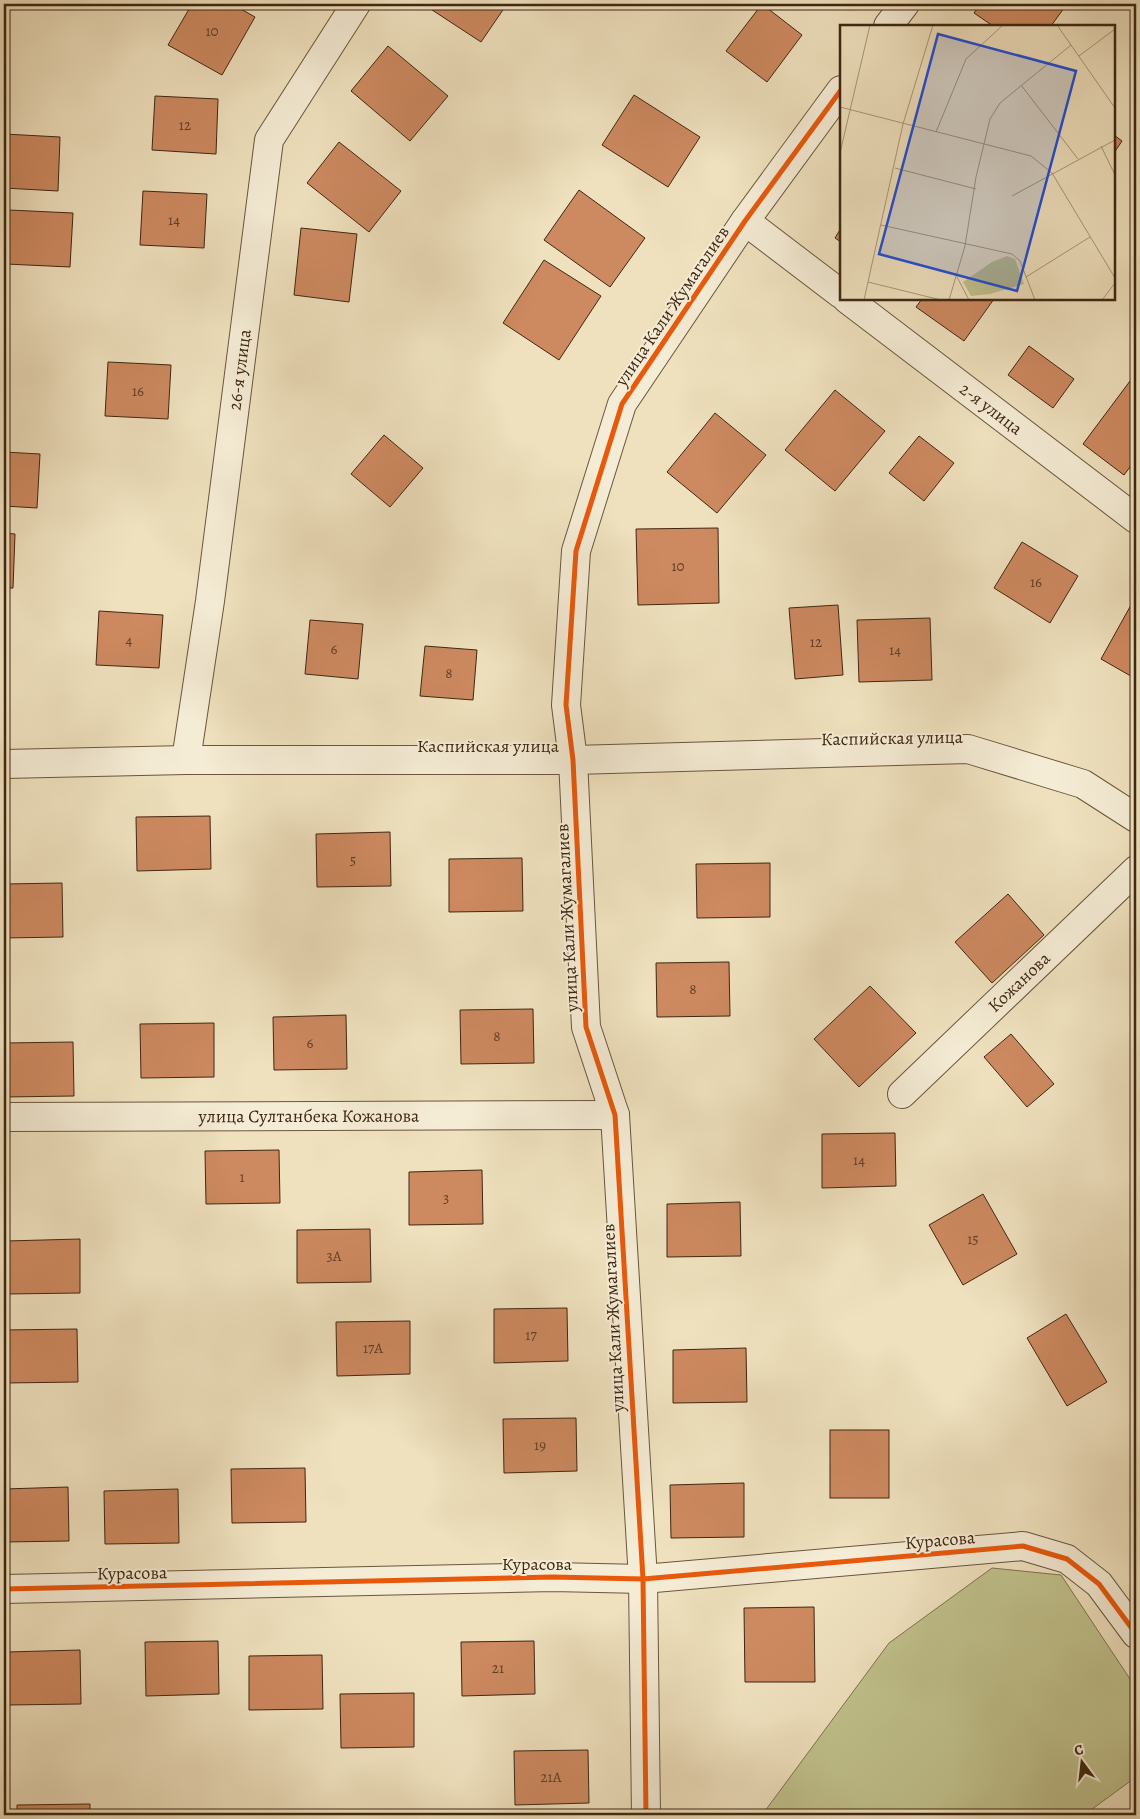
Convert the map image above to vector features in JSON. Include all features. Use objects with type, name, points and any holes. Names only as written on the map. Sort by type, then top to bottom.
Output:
[{"type":"street","name":"26-я улица","points":[[186,760],[210,601],[269,140],[356,4]]},
{"type":"street","points":[[889,25],[904,4]]},
{"type":"street","name":"улица Кали Жумагалиев","points":[[646,1815],[643,1579],[615,1114],[586,1027],[573,760],[566,705],[576,551],[619,413],[628,395],[745,221],[840,91]]},
{"type":"street","points":[[745,221],[840,293]]},
{"type":"street","name":"2-я улица","points":[[848,300],[1136,519]]},
{"type":"street","name":"Каспийская улица","points":[[4,764],[186,760],[573,760],[968,748],[1083,784],[1136,818]]},
{"type":"street","name":"Кожанова","points":[[902,1094],[1136,870]]},
{"type":"street","name":"улица Султанбека Кожанова","points":[[4,1117],[615,1114]]},
{"type":"street","name":"Курасова","points":[[4,1590],[553,1577],[643,1579],[1022,1546],[1067,1559],[1099,1584],[1136,1634]]},
{"type":"green space","points":[[992,1568],[1061,1575],[1136,1688],[1136,1777],[1084,1815],[762,1815],[889,1643]]},
{"type":"building","points":[[192,4],[232,4],[255,17],[222,75],[168,45]]},
{"type":"building","points":[[423,4],[507,4],[481,42]]},
{"type":"building","points":[[762,4],[802,35],[767,82],[726,51]]},
{"type":"building","points":[[980,4],[1067,4],[1052,25],[992,25],[974,13]]},
{"type":"building","points":[[388,46],[448,96],[410,141],[351,91]]},
{"type":"building","points":[[634,95],[700,137],[668,187],[602,145]]},
{"type":"building","points":[[155,96],[218,99],[216,154],[152,150]]},
{"type":"building","points":[[4,134],[60,137],[58,191],[4,188]]},
{"type":"building","points":[[1115,136],[1122,141],[1115,152]]},
{"type":"building","points":[[339,142],[401,191],[369,232],[307,183]]},
{"type":"building","points":[[579,190],[645,238],[610,287],[544,240]]},
{"type":"building","points":[[143,191],[207,194],[204,248],[140,245]]},
{"type":"building","points":[[9,210],[73,213],[70,267],[6,264]]},
{"type":"building","points":[[301,228],[357,234],[349,302],[294,295]]},
{"type":"building","points":[[840,230],[840,241],[835,238]]},
{"type":"building","points":[[544,260],[601,296],[559,360],[503,323]]},
{"type":"building","points":[[921,300],[993,300],[964,341],[916,307]]},
{"type":"building","points":[[1029,346],[1074,379],[1053,408],[1008,375]]},
{"type":"building","points":[[108,362],[171,365],[168,419],[105,416]]},
{"type":"building","points":[[1136,373],[1136,459],[1124,475],[1083,444]]},
{"type":"building","points":[[835,390],[885,431],[835,491],[785,450]]},
{"type":"building","points":[[715,413],[766,455],[717,513],[667,472]]},
{"type":"building","points":[[384,435],[423,468],[390,507],[351,474]]},
{"type":"building","points":[[919,436],[954,463],[924,501],[889,473]]},
{"type":"building","points":[[4,452],[40,454],[37,508],[4,506]]},
{"type":"building","points":[[718,528],[719,603],[638,605],[636,529]]},
{"type":"building","points":[[4,533],[15,534],[13,588],[4,588]]},
{"type":"building","points":[[1022,542],[1078,576],[1050,623],[994,588]]},
{"type":"building","points":[[1136,596],[1136,679],[1101,659]]},
{"type":"building","points":[[838,605],[843,675],[795,679],[789,608]]},
{"type":"building","points":[[99,611],[163,615],[159,668],[96,665]]},
{"type":"building","points":[[930,618],[932,680],[859,682],[857,620]]},
{"type":"building","points":[[310,620],[363,624],[358,679],[305,674]]},
{"type":"building","points":[[425,646],[477,650],[473,700],[420,696]]},
{"type":"building","points":[[210,816],[211,869],[137,871],[136,817]]},
{"type":"building","points":[[390,832],[391,886],[317,887],[316,834]]},
{"type":"building","points":[[522,858],[523,911],[449,912],[449,859]]},
{"type":"building","points":[[770,863],[770,917],[697,918],[696,864]]},
{"type":"building","points":[[62,883],[63,937],[4,938],[4,884]]},
{"type":"building","points":[[1008,894],[1044,935],[992,983],[955,942]]},
{"type":"building","points":[[729,962],[730,1016],[657,1017],[656,963]]},
{"type":"building","points":[[870,986],[916,1033],[859,1087],[814,1039]]},
{"type":"building","points":[[533,1009],[534,1063],[461,1064],[460,1010]]},
{"type":"building","points":[[346,1015],[347,1069],[274,1070],[273,1017]]},
{"type":"building","points":[[214,1023],[214,1077],[141,1078],[140,1024]]},
{"type":"building","points":[[1011,1034],[1054,1084],[1027,1107],[984,1057]]},
{"type":"building","points":[[73,1042],[74,1096],[4,1097],[4,1043]]},
{"type":"building","points":[[895,1133],[896,1186],[822,1188],[822,1134]]},
{"type":"building","points":[[279,1150],[280,1203],[206,1204],[205,1151]]},
{"type":"building","points":[[482,1170],[483,1224],[409,1225],[409,1172]]},
{"type":"building","points":[[983,1194],[1017,1254],[963,1285],[929,1225]]},
{"type":"building","points":[[740,1202],[741,1256],[667,1257],[667,1204]]},
{"type":"building","points":[[370,1229],[371,1282],[297,1283],[297,1230]]},
{"type":"building","points":[[80,1239],[80,1293],[7,1294],[6,1241]]},
{"type":"building","points":[[567,1308],[568,1361],[494,1363],[494,1309]]},
{"type":"building","points":[[1066,1314],[1107,1382],[1067,1406],[1027,1338]]},
{"type":"building","points":[[410,1321],[410,1374],[337,1376],[336,1322]]},
{"type":"building","points":[[77,1329],[78,1382],[5,1383],[4,1330]]},
{"type":"building","points":[[746,1348],[747,1402],[673,1403],[673,1350]]},
{"type":"building","points":[[576,1418],[577,1471],[504,1473],[503,1419]]},
{"type":"building","points":[[830,1430],[889,1430],[889,1498],[830,1498]]},
{"type":"building","points":[[305,1468],[306,1522],[232,1523],[231,1469]]},
{"type":"building","points":[[744,1483],[744,1537],[671,1538],[670,1485]]},
{"type":"building","points":[[68,1487],[69,1541],[4,1542],[4,1489]]},
{"type":"building","points":[[178,1489],[179,1543],[105,1544],[104,1491]]},
{"type":"building","points":[[814,1607],[815,1682],[745,1682],[744,1608]]},
{"type":"building","points":[[218,1641],[219,1694],[146,1696],[145,1642]]},
{"type":"building","points":[[534,1641],[535,1694],[462,1696],[461,1642]]},
{"type":"building","points":[[80,1650],[81,1704],[8,1705],[7,1652]]},
{"type":"building","points":[[322,1655],[323,1709],[249,1710],[249,1656]]},
{"type":"building","points":[[414,1693],[414,1747],[341,1748],[340,1694]]},
{"type":"building","points":[[588,1750],[589,1803],[515,1805],[514,1751]]},
{"type":"building","points":[[90,1804],[90,1815],[17,1815],[17,1805]]},
{"type":"cycle path","points":[[646,1815],[643,1579],[615,1115],[586,1027],[573,760],[566,705],[576,551],[622,404],[745,221],[840,91]]},
{"type":"cycle path","points":[[4,1589],[553,1577],[643,1579],[1023,1546],[1067,1559],[1099,1584],[1136,1634]]}]
